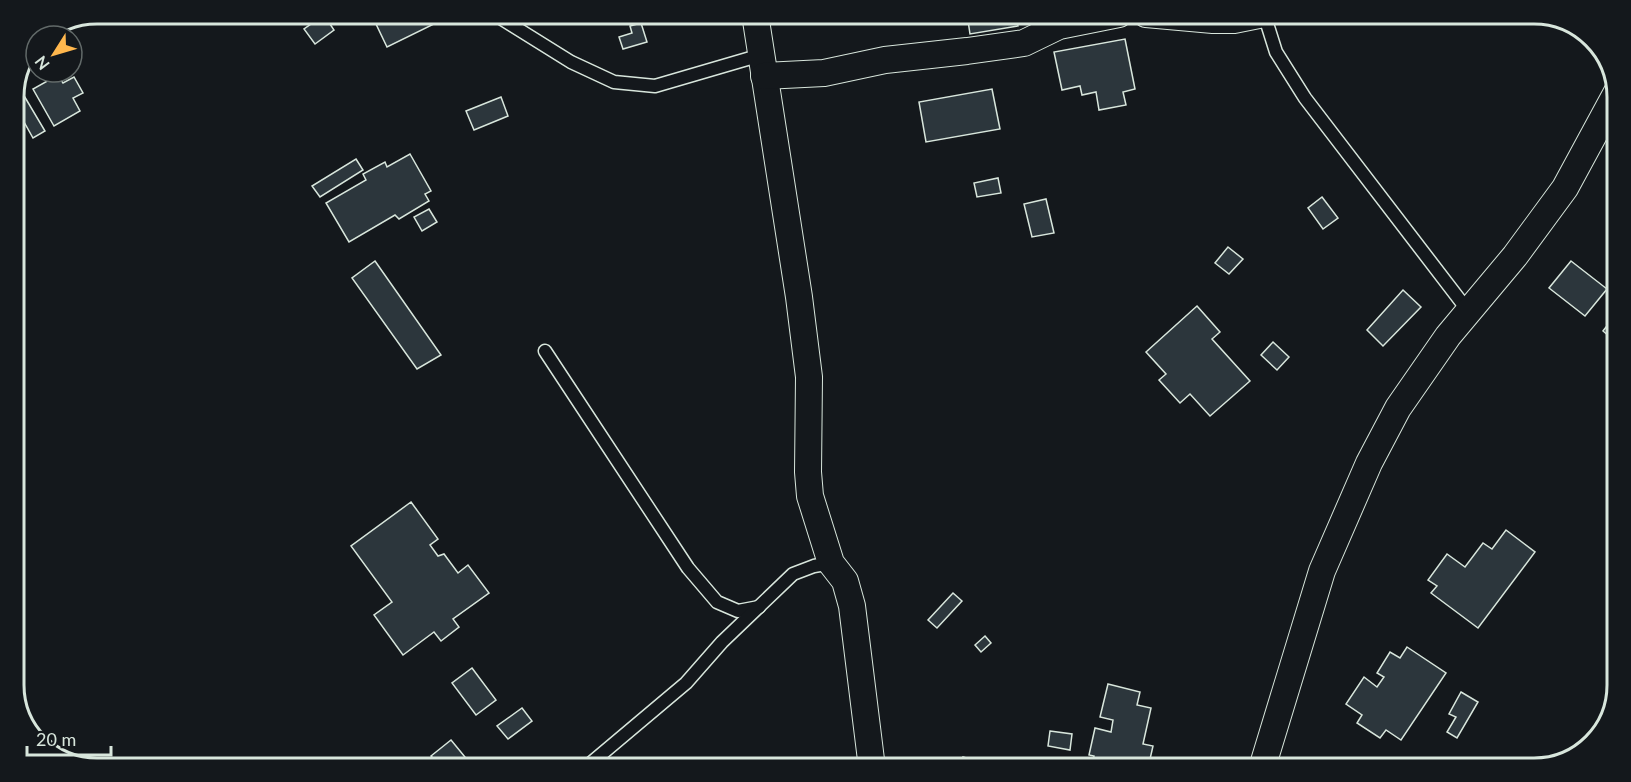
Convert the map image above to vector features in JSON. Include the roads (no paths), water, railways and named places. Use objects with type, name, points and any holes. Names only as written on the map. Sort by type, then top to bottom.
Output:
[{"type":"street","points":[[756,24],[799,297],[809,377],[810,496],[831,563],[845,581],[852,606],[871,758]]},
{"type":"street","points":[[762,66],[824,73],[885,60],[1024,43],[1059,26],[1069,24]]},
{"type":"street","points":[[1265,758],[1322,572],[1369,463],[1398,408],[1448,336],[1515,256],[1565,188],[1607,110]]},
{"type":"lane","points":[[510,24],[571,62],[614,82],[655,86],[762,66]]},
{"type":"lane","points":[[1267,24],[1276,52],[1305,98],[1468,312]]},
{"type":"lane","points":[[545,351],[688,568],[717,602],[738,612],[759,607]]},
{"type":"lane","points":[[597,758],[686,683],[722,642],[793,573],[831,563]]}]
